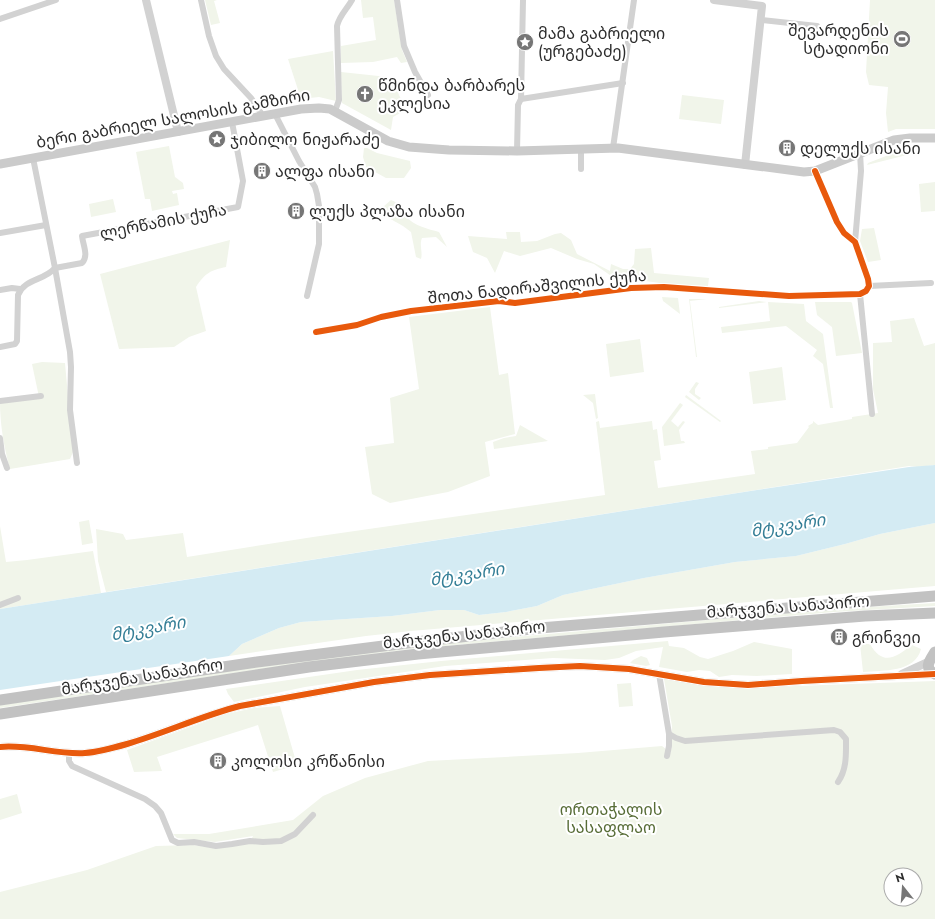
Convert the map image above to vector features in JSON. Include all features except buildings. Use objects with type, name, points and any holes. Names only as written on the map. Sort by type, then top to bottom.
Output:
[{"type":"highway","name":"მარჯვენა სანაპირო","points":[[0,700],[257,662],[540,628],[935,596]]},
{"type":"highway","name":"მარჯვენა სანაპირო","points":[[0,714],[301,668],[418,654],[857,616],[935,613]]},
{"type":"highway","points":[[933,656],[929,669],[935,674]]},
{"type":"main road","name":"ბერი გაბრიელ სალოსის გამზირი","points":[[0,164],[301,109],[319,108],[330,109],[388,141],[409,148],[516,151],[613,148],[644,150],[804,172],[815,171],[894,140],[910,138],[935,138]]},
{"type":"street","points":[[0,19],[56,0]]},
{"type":"street","points":[[146,0],[178,132]]},
{"type":"street","points":[[201,0],[209,36],[216,56],[224,69],[251,98],[263,116]]},
{"type":"street","points":[[334,111],[339,100],[337,26],[338,20],[352,0]]},
{"type":"street","points":[[397,0],[404,46],[415,72],[428,95]]},
{"type":"street","points":[[516,151],[518,105],[521,99],[524,0]]},
{"type":"street","points":[[613,148],[634,0]]},
{"type":"street","points":[[714,0],[762,6],[745,165]]},
{"type":"street","points":[[761,20],[817,26]]},
{"type":"street","points":[[521,99],[623,83]]},
{"type":"street","points":[[275,114],[299,161],[315,187],[317,194],[319,206],[319,244],[307,296]]},
{"type":"street","name":"ლერწამის ქუჩა","points":[[55,268],[82,263],[86,257],[82,236],[238,207],[243,181],[232,122]]},
{"type":"street","points":[[581,149],[581,169]]},
{"type":"street","points":[[860,153],[861,171],[855,242],[869,286],[866,291],[860,294],[872,414]]},
{"type":"street","points":[[33,158],[70,352],[70,410],[77,463]]},
{"type":"street","points":[[815,171],[837,222],[844,233],[855,242]]},
{"type":"street","points":[[0,233],[46,225]]},
{"type":"street","points":[[0,347],[15,344],[17,341],[18,295],[20,289],[51,272],[55,268]]},
{"type":"street","points":[[869,286],[931,283]]},
{"type":"street","name":"შოთა ნადირაშვილის ქუჩა","points":[[316,332],[357,325],[380,317],[411,311],[499,301],[515,303],[631,288],[664,287],[789,296],[860,294]]},
{"type":"street","points":[[0,290],[12,288],[20,289]]},
{"type":"street","points":[[0,400],[41,396]]},
{"type":"street","points":[[0,438],[2,454],[7,468]]},
{"type":"street","points":[[0,604],[18,598]]},
{"type":"street","points":[[888,677],[910,671],[933,656]]},
{"type":"street","points":[[0,747],[36,748],[69,753],[86,753],[114,748],[148,738],[240,706],[374,682],[459,673],[580,666],[629,669],[704,682],[748,685],[935,674]]},
{"type":"street","points":[[659,674],[669,734],[667,756]]},
{"type":"street","points":[[669,734],[685,741],[834,730],[840,732],[846,739],[846,761],[844,774],[838,782]]},
{"type":"street","points":[[69,753],[69,761],[72,766],[145,799],[155,806],[163,818],[172,840],[178,843],[194,842],[216,846],[250,840],[263,842],[281,841],[295,834],[313,815]]},
{"type":"green space","points":[[205,0],[217,0],[214,1],[220,23],[211,25]]},
{"type":"green space","points":[[361,0],[394,0],[402,50],[407,62],[401,63],[397,57],[373,62],[341,63],[341,46],[376,40],[373,17],[363,18]]},
{"type":"green space","name":"შევარდენის სტადიონი","points":[[870,0],[935,0],[935,129],[896,129],[888,132],[886,113],[888,87],[869,85],[866,72]]},
{"type":"green space","points":[[333,51],[336,101],[319,97],[301,99],[288,59]]},
{"type":"green space","points":[[341,72],[388,77],[394,84],[406,110],[393,117],[391,130],[342,103]]},
{"type":"green space","points":[[682,95],[724,100],[721,124],[679,119]]},
{"type":"green space","points":[[169,146],[175,177],[183,183],[184,189],[172,191],[173,194],[177,193],[179,205],[152,211],[150,199],[145,199],[136,152]]},
{"type":"green space","points":[[364,148],[377,153],[410,161],[411,168],[404,178],[386,178],[366,167],[363,157]]},
{"type":"green space","points":[[907,150],[907,155],[867,165],[868,163],[894,153]]},
{"type":"green space","points":[[935,182],[935,211],[921,212],[919,184]]},
{"type":"green space","points":[[113,199],[116,212],[91,217],[89,204]]},
{"type":"green space","points":[[391,200],[400,207],[406,217],[413,223],[439,232],[447,247],[436,237],[422,238],[421,259],[416,257],[411,232],[378,212],[376,208],[383,207]]},
{"type":"green space","points":[[874,228],[881,260],[868,262],[860,241],[862,229]]},
{"type":"green space","points":[[506,232],[520,232],[521,242],[537,241],[561,233],[571,240],[577,254],[610,271],[611,264],[623,269],[630,269],[634,264],[635,249],[651,248],[654,273],[709,278],[708,286],[667,284],[631,279],[617,280],[594,264],[577,259],[551,248],[520,256],[504,251],[495,273],[487,258],[473,252],[468,236],[507,239]]},
{"type":"green space","points":[[230,240],[226,267],[216,269],[209,273],[202,278],[196,287],[206,331],[189,337],[174,347],[119,349],[100,274]]},
{"type":"green space","points":[[662,297],[678,298],[680,314],[663,301]]},
{"type":"green space","points":[[689,299],[707,299],[690,301],[697,357],[696,357]]},
{"type":"green space","points":[[759,301],[767,302],[719,308],[719,307]]},
{"type":"green space","points":[[768,302],[804,304],[806,321],[823,334],[833,408],[830,408],[823,364],[813,356],[817,350],[786,326],[722,333],[721,327],[770,321]]},
{"type":"green space","points":[[815,302],[852,303],[862,353],[836,356],[832,327],[817,315]]},
{"type":"green space","points":[[490,307],[499,375],[508,373],[515,434],[485,442],[490,476],[448,492],[390,503],[372,494],[365,447],[394,443],[390,398],[419,389],[409,317]]},
{"type":"green space","points":[[914,318],[924,346],[935,343],[935,465],[918,467],[909,466],[106,592],[98,561],[96,529],[123,534],[126,540],[183,533],[187,557],[313,537],[605,495],[596,422],[599,421],[600,428],[652,421],[653,430],[657,429],[661,460],[654,461],[658,488],[755,474],[751,451],[797,443],[813,421],[818,425],[878,413],[873,389],[873,343],[892,342],[890,321]]},
{"type":"green space","points":[[640,339],[644,372],[610,377],[606,344]]},
{"type":"green space","points":[[42,362],[65,363],[73,452],[70,459],[10,469],[3,436],[0,402],[39,397],[32,364]]},
{"type":"green space","points":[[782,367],[786,400],[753,404],[749,372]]},
{"type":"green space","points":[[696,382],[699,383],[695,389],[695,394],[701,398],[699,400],[689,392]]},
{"type":"green space","points":[[595,394],[598,418],[596,419],[593,403],[583,395]]},
{"type":"green space","points":[[686,395],[721,421],[720,422],[685,397]]},
{"type":"green space","points":[[680,403],[683,405],[671,421],[678,427],[683,421],[685,422],[679,430],[681,441],[684,441],[685,443],[664,446],[662,427]]},
{"type":"green space","points":[[520,425],[548,441],[494,449],[493,442],[516,436]]},
{"type":"green space","points":[[89,520],[93,543],[82,545],[79,522]]},
{"type":"green space","points":[[935,523],[935,586],[411,631],[229,656],[242,644],[279,628],[301,622],[392,616],[440,610],[464,610],[479,615],[506,612],[537,606],[563,595],[644,578],[735,562],[796,556],[880,534]]},
{"type":"green space","points":[[0,526],[6,562],[93,551],[101,593],[0,609]]},
{"type":"green space","points":[[935,603],[935,606],[834,612],[411,649],[262,669],[0,708],[0,705],[261,665],[411,646],[833,609]]},
{"type":"green space","points":[[668,641],[669,646],[684,648],[700,657],[708,659],[754,642],[792,649],[792,674],[757,676],[732,675],[719,677],[710,671],[699,670],[687,672],[659,667],[663,647],[636,651],[619,658],[605,660],[553,658],[445,666],[305,687],[234,702],[226,689],[357,670]]},
{"type":"green space","points":[[860,644],[870,644],[880,656],[885,658],[895,656],[912,645],[921,649],[918,657],[905,666],[897,669],[863,672]]},
{"type":"green space","points":[[641,656],[647,658],[650,665],[646,666],[630,663],[633,660]]},
{"type":"green space","name":"ორთაჭალის სასაფლაო","points":[[664,679],[745,688],[935,681],[935,919],[0,919],[0,892],[87,870],[156,846],[193,845],[214,848],[250,842],[253,836],[215,842],[177,838],[173,834],[209,834],[293,820],[323,796],[365,778],[428,761],[578,753],[662,746],[671,753],[672,726]]},
{"type":"green space","points":[[631,683],[633,706],[619,707],[617,684]]},
{"type":"green space","points":[[280,706],[297,765],[273,772],[258,725],[157,757],[162,771],[134,772],[127,750],[226,714],[254,708]]},
{"type":"green space","points":[[17,794],[22,813],[0,820],[0,799]]},
{"type":"water","name":"მტკვარი","points":[[935,465],[935,523],[880,534],[796,556],[735,562],[644,578],[563,595],[537,606],[506,612],[479,615],[464,610],[440,610],[392,616],[301,622],[279,628],[242,644],[229,656],[0,690],[0,609],[757,490],[909,467]]},
{"type":"cycle path","points":[[316,332],[357,325],[381,317],[411,311],[499,301],[515,303],[631,288],[664,287],[789,296],[860,294],[866,291],[869,286],[855,242],[844,233],[837,222],[815,171]]},
{"type":"cycle path","points":[[0,747],[11,746],[74,753],[96,752],[141,740],[240,706],[374,682],[430,675],[580,666],[629,669],[704,682],[748,685],[935,674]]},
{"type":"place","name":"შევარდენის სტადიონი","points":[[902,39]]},
{"type":"place","name":"მამა გაბრიელი (ურგებაძე)","points":[[525,42]]},
{"type":"place","name":"წმინდა ბარბარეს ეკლესია","points":[[365,94]]},
{"type":"place","name":"ჯიბილო ნიჟარაძე","points":[[217,139]]},
{"type":"place","name":"დელუქს ისანი","points":[[787,148]]},
{"type":"place","name":"ალფა ისანი","points":[[262,171]]},
{"type":"place","name":"ლუქს პლაზა ისანი","points":[[296,211]]},
{"type":"place","name":"გრინვეი","points":[[839,637]]},
{"type":"place","name":"კოლოსი კრწანისი","points":[[218,761]]}]
